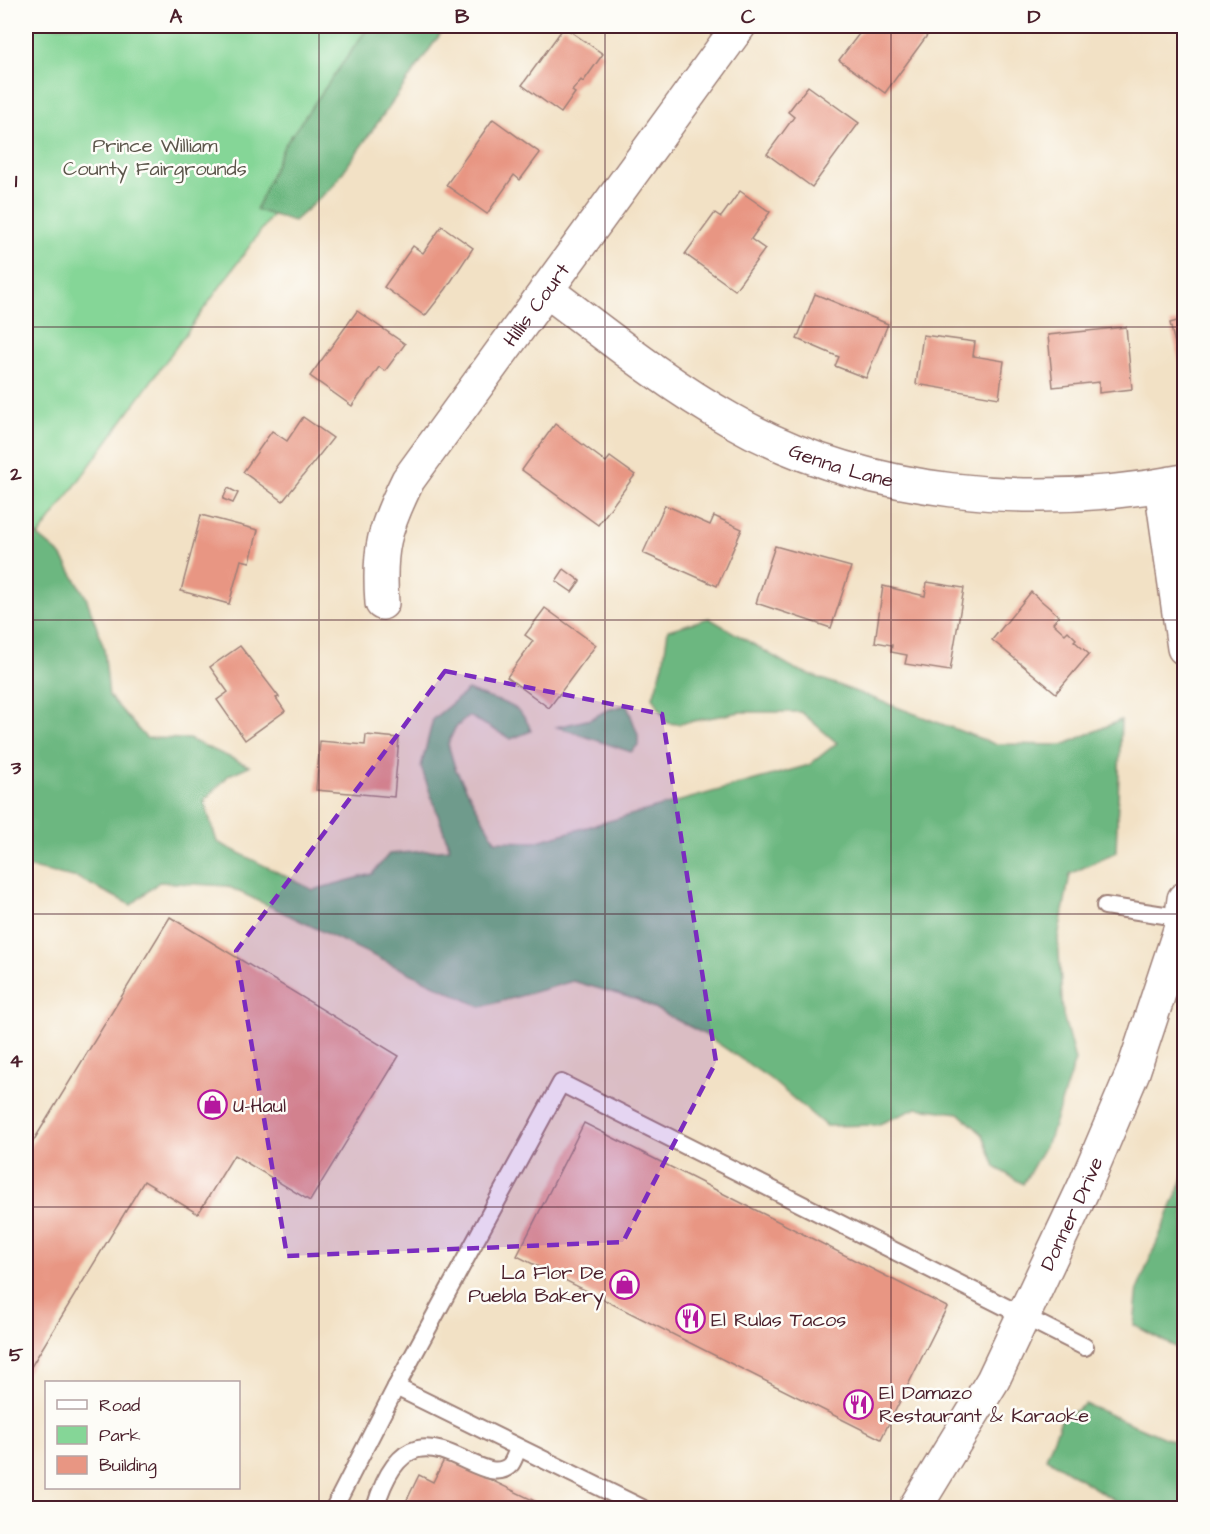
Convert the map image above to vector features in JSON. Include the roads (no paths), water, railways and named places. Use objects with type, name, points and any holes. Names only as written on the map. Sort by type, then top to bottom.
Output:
[{"type":"street","name":"Hillis Court","points":[[382,603],[379,565],[388,521],[408,480],[739,26]]},
{"type":"street","name":"Genna Lane","points":[[546,290],[617,344],[729,419],[781,444],[850,469],[922,485],[1012,495],[1089,494],[1173,483]]},
{"type":"street","points":[[1173,483],[1185,648]]},
{"type":"street","name":"Donner Drive","points":[[915,1509],[993,1380],[1085,1185],[1133,1072],[1180,930],[1184,911]]},
{"type":"lane","points":[[1105,906],[1184,911]]},
{"type":"lane","points":[[334,1509],[396,1387],[561,1083],[1085,1347]]},
{"type":"lane","points":[[396,1387],[642,1509]]},
{"type":"lane","points":[[375,1509],[384,1479],[403,1455],[429,1447],[443,1450],[479,1467],[498,1471],[510,1465],[519,1448]]},
{"type":"place","name":"U-Haul","points":[[212,1105]]},
{"type":"place","name":"La Flor De Puebla Bakery","points":[[625,1284]]},
{"type":"place","name":"El Rulas Tacos","points":[[690,1319]]},
{"type":"place","name":"El Damazo Restaurant & Karaoke","points":[[858,1404]]},
{"type":"park label","name":"Prince William County Fairgrounds","points":[[155,156]]}]
